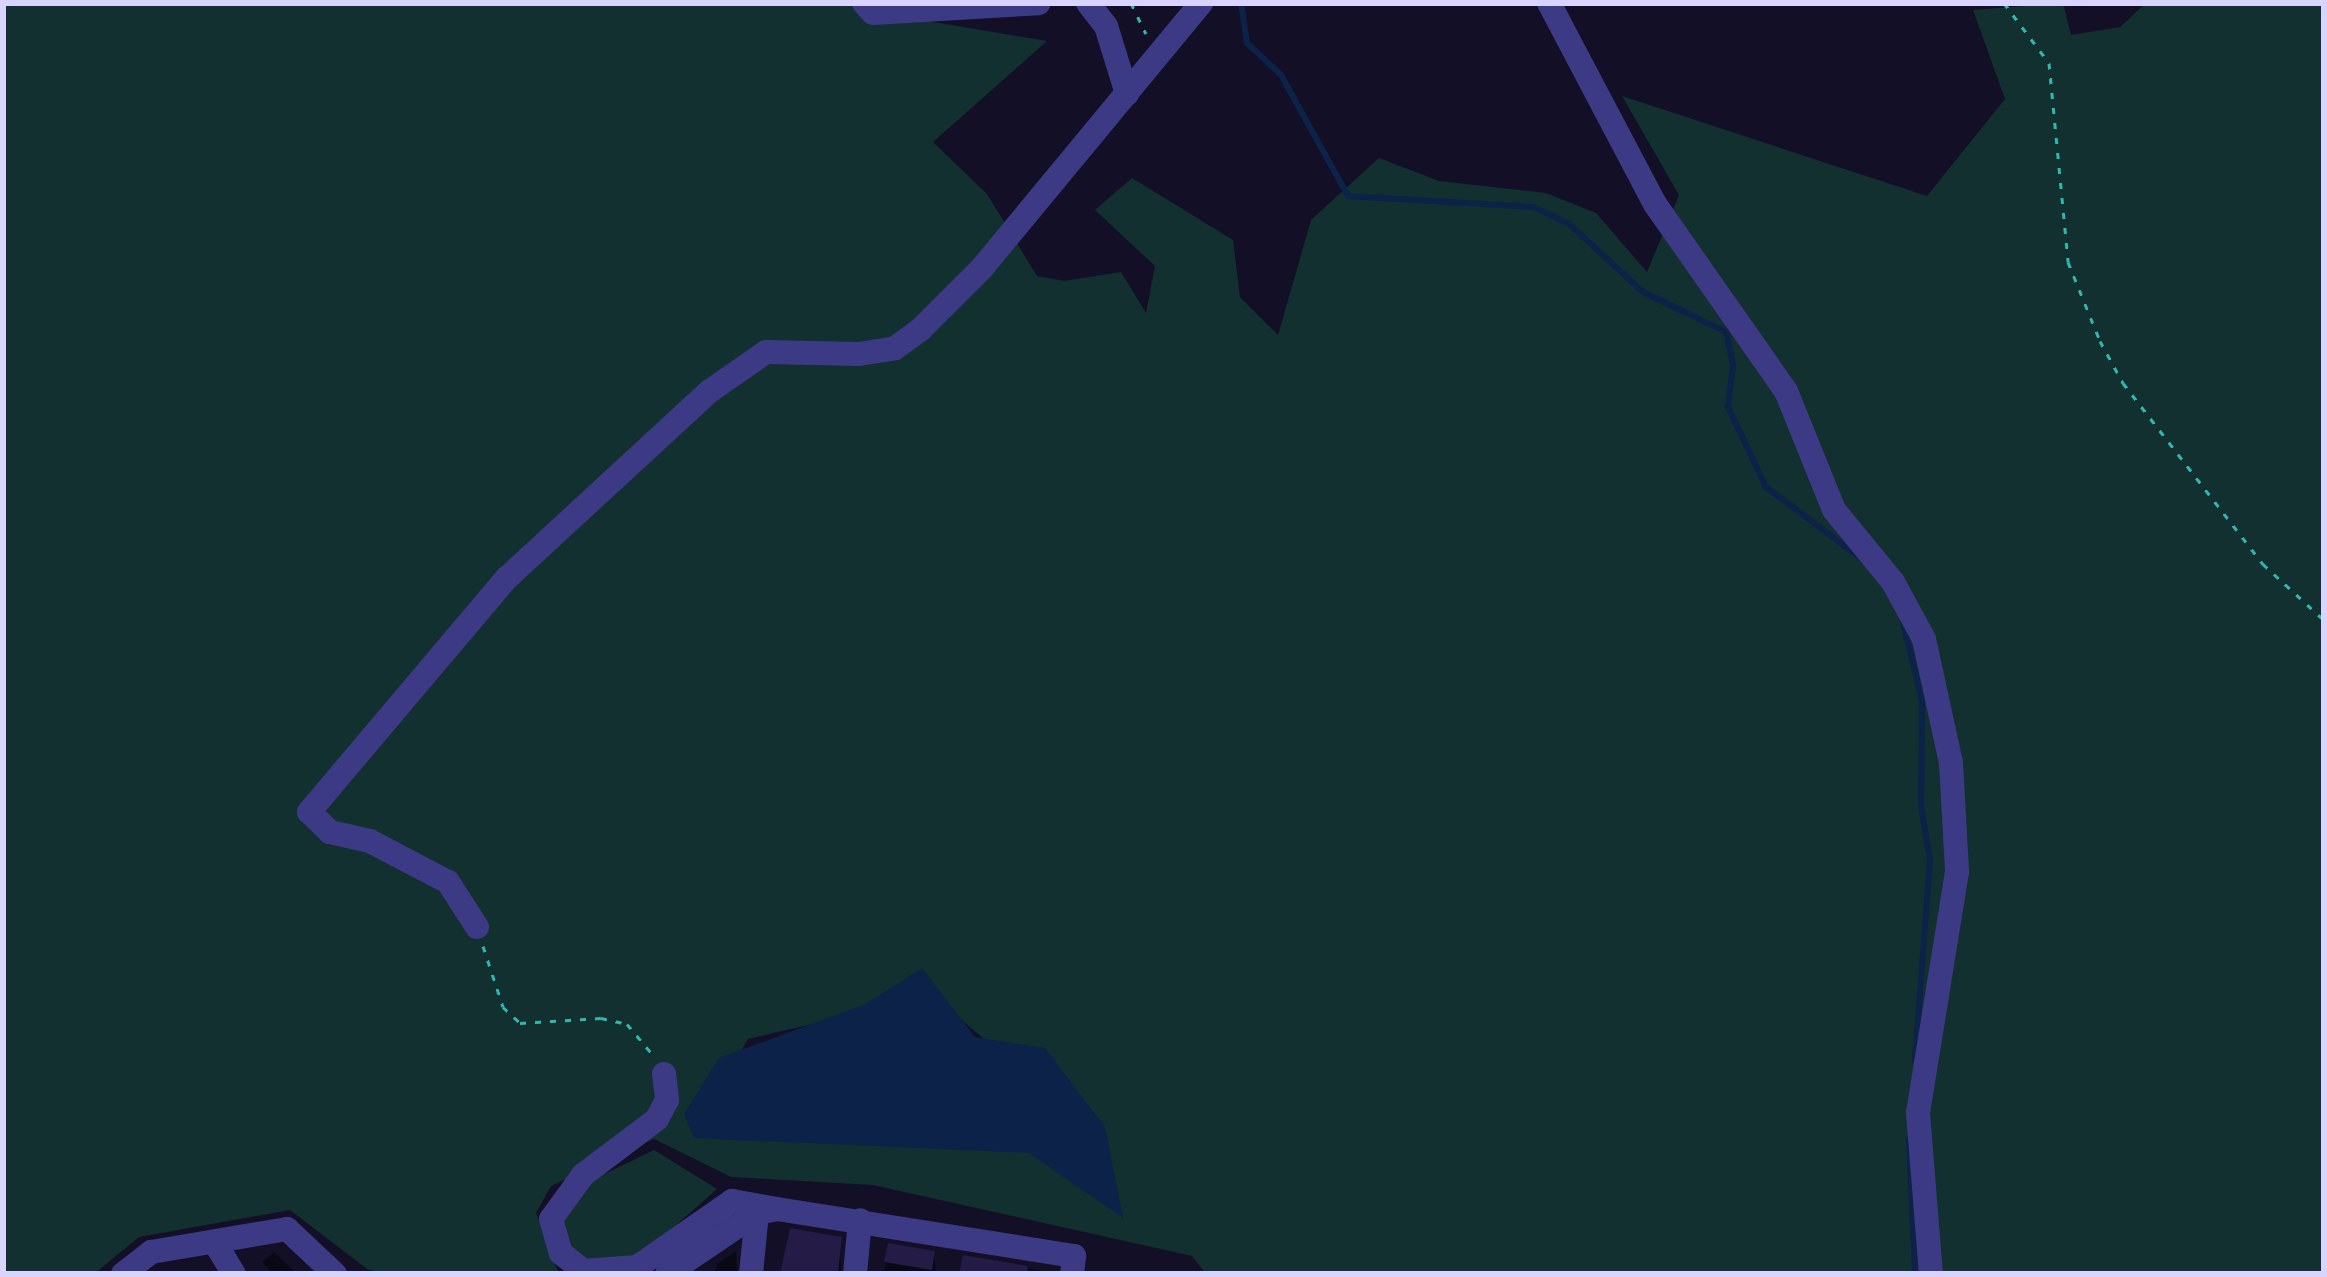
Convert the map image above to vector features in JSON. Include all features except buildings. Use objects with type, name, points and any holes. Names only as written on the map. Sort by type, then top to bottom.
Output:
[{"type":"street","points":[[864,3],[873,13],[1039,3]]},
{"type":"street","points":[[1088,3],[1106,26],[1127,94]]},
{"type":"street","points":[[476,927],[448,882],[370,841],[329,832],[309,812],[507,578],[710,392],[766,352],[896,348],[982,268],[1201,3]]},
{"type":"street","points":[[1549,3],[1655,204],[1786,391],[1820,484],[1911,611],[1934,672],[1951,764],[1958,872],[1918,1113],[1931,1274]]},
{"type":"street","points":[[664,1074],[667,1100],[657,1119],[583,1174],[551,1219],[561,1253],[583,1271],[637,1268],[732,1202],[1074,1256],[1072,1274]]},
{"type":"street","points":[[667,1274],[767,1211]]},
{"type":"street","points":[[751,1274],[767,1211]]},
{"type":"street","points":[[855,1274],[860,1220]]},
{"type":"street","points":[[123,1274],[151,1252],[217,1246],[287,1229],[335,1274]]},
{"type":"street","points":[[217,1246],[234,1274]]},
{"type":"street","points":[[151,1252],[166,1274]]},
{"type":"path","points":[[1131,3],[1158,57]]},
{"type":"path","points":[[2003,3],[2048,63],[2068,262],[2100,341],[2264,564],[2324,620]]},
{"type":"path","points":[[476,927],[503,1006],[520,1023],[601,1018],[627,1024],[664,1074]]},
{"type":"green space","points":[[3,3],[892,3],[910,18],[1047,41],[933,142],[987,194],[1037,276],[1064,281],[1121,272],[1146,313],[1155,266],[1095,210],[1132,178],[1233,240],[1240,297],[1278,335],[1311,220],[1379,158],[1439,181],[1546,193],[1596,213],[1647,272],[1679,195],[1622,96],[1927,196],[2005,99],[1973,10],[2063,3],[2071,35],[2120,27],[2146,3],[2324,3],[2324,1274],[1206,1274],[1192,1256],[873,1185],[731,1177],[654,1139],[551,1186],[536,1213],[559,1274],[386,1274],[367,1269],[290,1210],[139,1237],[94,1274],[3,1274]],"holes":[[[933,996],[1026,1074],[698,1124],[748,1039]]]},
{"type":"green space","points":[[654,1150],[717,1189],[640,1257],[589,1264],[571,1251],[562,1218],[590,1181]]},
{"type":"water","points":[[922,968],[975,1037],[1045,1048],[1105,1127],[1123,1218],[1029,1153],[694,1138],[684,1114],[719,1058],[866,1004]]},
{"type":"waterway","points":[[1241,3],[1247,43],[1281,75],[1348,196],[1533,207],[1568,223],[1643,292],[1726,332],[1733,366],[1728,407],[1766,487],[1858,556]]},
{"type":"waterway","points":[[1903,622],[1922,701],[1921,806],[1930,860],[1915,1061]]},
{"type":"waterway","points":[[1909,1140],[1915,1274]]}]
